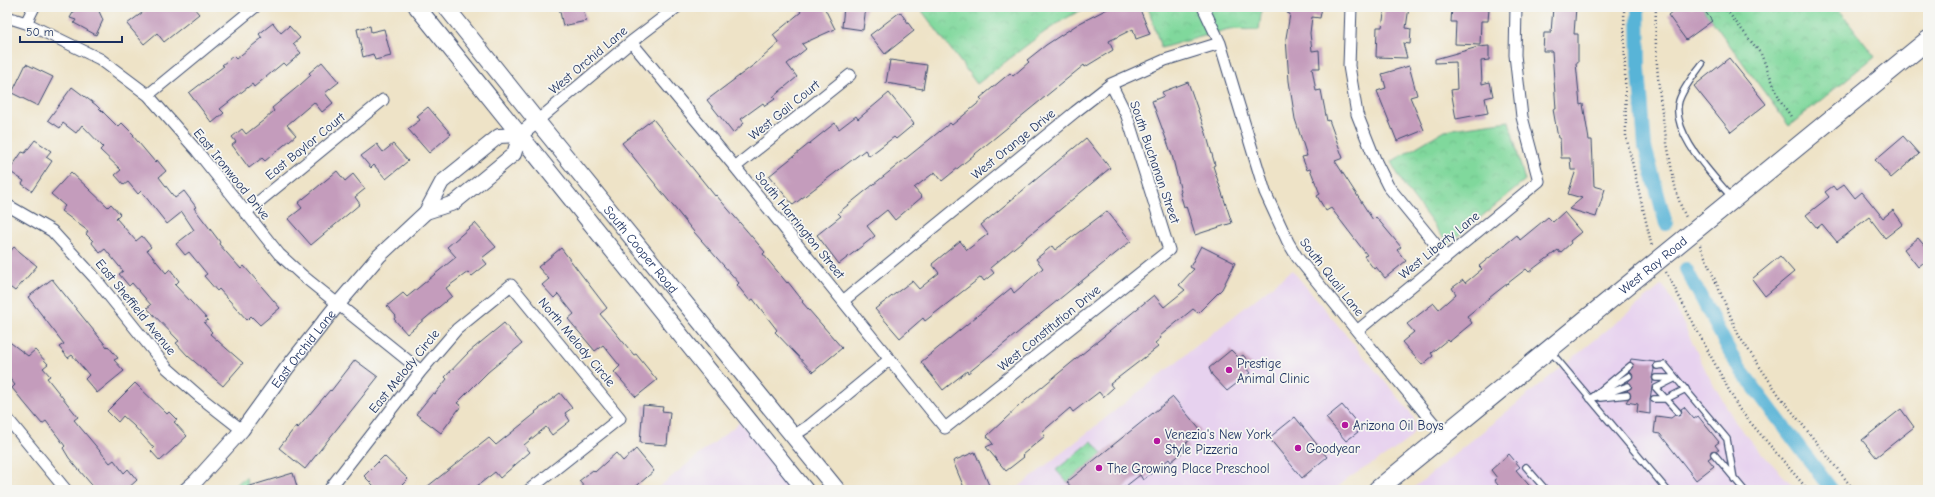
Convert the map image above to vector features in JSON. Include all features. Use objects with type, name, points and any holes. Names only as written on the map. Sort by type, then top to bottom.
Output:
[{"type":"main road","name":"South Cooper Road","points":[[418,7],[805,490]]},
{"type":"main road","name":"South Cooper Road","points":[[446,7],[837,490]]},
{"type":"main road","name":"West Ray Road","points":[[1377,490],[1928,40]]},
{"type":"main road","points":[[773,451],[793,436]]},
{"type":"street","points":[[26,23],[34,7]]},
{"type":"street","points":[[148,95],[255,7]]},
{"type":"street","name":"West Orchid Lane","points":[[537,121],[631,42],[677,7]]},
{"type":"street","points":[[1203,7],[1220,43]]},
{"type":"street","points":[[1351,7],[1349,66],[1360,121],[1376,162],[1388,186],[1446,257]]},
{"type":"street","name":"West Liberty Lane","points":[[1357,331],[1539,181],[1522,117],[1515,55],[1516,7]]},
{"type":"street","name":"East Ironwood Drive","points":[[7,17],[26,23],[100,59],[148,95],[197,151],[279,254],[338,304],[421,370]]},
{"type":"street","name":"South Harrington Street","points":[[631,42],[735,167],[945,428]]},
{"type":"street","name":"West Orange Drive","points":[[843,301],[1068,117],[1111,84],[1165,60],[1220,43]]},
{"type":"street","name":"South Quail Lane","points":[[1220,43],[1265,192],[1288,242],[1297,257],[1444,436]]},
{"type":"street","name":"West Gail Court","points":[[735,167],[850,75]]},
{"type":"street","name":"South Buchanan Street","points":[[1111,84],[1127,116],[1169,250]]},
{"type":"street","name":"East Baylor Court","points":[[245,212],[383,100]]},
{"type":"street","points":[[520,135],[537,121]]},
{"type":"street","name":"East Orchid Lane","points":[[186,490],[242,430],[287,368],[338,304],[379,256],[426,212],[442,182],[499,136],[520,135],[514,154],[454,203],[426,212]]},
{"type":"street","name":"East Sheffield Avenue","points":[[7,205],[52,231],[94,277],[167,368],[200,398],[242,430]]},
{"type":"street","name":"West Constitution Drive","points":[[945,428],[1169,250]]},
{"type":"street","name":"East Melody Circle","points":[[333,489],[421,370],[457,329],[511,285]]},
{"type":"street","name":"North Melody Circle","points":[[511,285],[620,418],[529,490]]},
{"type":"street","points":[[793,436],[810,425],[890,359]]},
{"type":"street","points":[[7,418],[66,490]]},
{"type":"lane","points":[[1702,64],[1679,100],[1678,117],[1691,147],[1733,199]]},
{"type":"lane","points":[[1549,350],[1667,490]]},
{"type":"lane","points":[[1657,366],[1665,365],[1727,439],[1734,479]]},
{"type":"lane","points":[[1590,399],[1630,366]]},
{"type":"lane","points":[[1590,399],[1629,376]]},
{"type":"lane","points":[[1656,378],[1676,378]]},
{"type":"lane","points":[[1676,378],[1656,388],[1678,412]]},
{"type":"lane","points":[[1590,399],[1628,386]]},
{"type":"lane","points":[[1654,399],[1666,399],[1686,389]]},
{"type":"lane","points":[[1590,399],[1627,395]]},
{"type":"lane","points":[[1714,454],[1744,490]]},
{"type":"lane","points":[[1526,467],[1546,490]]},
{"type":"path","points":[[1624,7],[1626,136],[1652,248],[1663,257],[1739,409],[1808,490]]},
{"type":"path","points":[[1656,7],[1657,57],[1665,135],[1679,204],[1691,234],[1739,336],[1779,394],[1854,490]]},
{"type":"path","points":[[1724,7],[1761,54],[1780,100],[1792,118]]},
{"type":"shaded area","points":[[1292,270],[1410,412],[1414,419],[1415,426],[1409,439],[1390,453],[1350,477],[1334,490],[1015,490]]},
{"type":"shaded area","points":[[1662,285],[1668,292],[1708,375],[1736,423],[1753,444],[1797,490],[1411,490]]},
{"type":"shaded area","points":[[740,422],[783,475],[791,490],[655,490]]},
{"type":"green space","points":[[919,7],[1088,7],[1073,14],[1044,32],[977,84]]},
{"type":"green space","points":[[1148,7],[1262,7],[1259,30],[1229,29],[1161,48]]},
{"type":"green space","points":[[1702,7],[1837,7],[1875,56],[1789,126]]},
{"type":"green space","points":[[1509,121],[1525,181],[1448,244],[1405,187],[1391,162],[1445,130]]},
{"type":"green space","points":[[1092,441],[1102,454],[1067,482],[1056,470]]},
{"type":"green space","points":[[246,477],[248,490],[228,490]]},
{"type":"building","points":[[76,7],[97,7],[103,20],[96,35],[74,23],[76,20],[70,18]]},
{"type":"building","points":[[150,7],[193,7],[199,14],[164,42],[157,33],[144,44],[127,24]]},
{"type":"building","points":[[559,7],[583,7],[586,21],[563,26]]},
{"type":"building","points":[[798,7],[824,7],[835,29],[802,44],[806,49],[787,64],[797,77],[773,97],[775,99],[765,106],[763,103],[741,119],[744,123],[733,133],[707,100],[755,64],[779,43],[773,35],[801,12]]},
{"type":"building","points":[[844,7],[866,7],[863,30],[842,27]]},
{"type":"building","points":[[1111,7],[1139,7],[1150,34],[1136,39],[1133,29],[1109,41],[1113,50],[1085,67],[1084,65],[942,181],[935,172],[914,188],[922,197],[895,220],[887,210],[867,226],[875,236],[839,264],[817,235],[841,216],[838,213],[950,123],[952,125],[982,100],[980,98],[1010,73],[1013,76],[1029,62],[1027,60],[1046,45],[1078,24]]},
{"type":"building","points":[[1287,7],[1322,7],[1320,18],[1312,17],[1310,33],[1312,51],[1319,50],[1320,68],[1312,68],[1316,91],[1321,90],[1327,121],[1329,120],[1343,158],[1335,161],[1373,220],[1376,217],[1401,247],[1397,250],[1406,261],[1385,278],[1376,267],[1374,269],[1364,256],[1367,255],[1331,208],[1326,211],[1317,196],[1320,194],[1310,169],[1307,170],[1302,157],[1307,156],[1295,119],[1289,81],[1286,38],[1290,14],[1287,13]]},
{"type":"building","points":[[1385,7],[1409,7],[1406,28],[1411,29],[1410,44],[1403,43],[1407,58],[1376,57],[1377,27],[1382,27]]},
{"type":"building","points":[[1452,7],[1489,9],[1488,21],[1481,21],[1480,45],[1455,44],[1456,22],[1451,22]]},
{"type":"building","points":[[1553,7],[1576,7],[1574,34],[1578,34],[1578,63],[1576,63],[1580,105],[1583,104],[1589,140],[1592,140],[1594,186],[1605,189],[1596,217],[1569,209],[1582,198],[1568,194],[1576,170],[1571,170],[1570,158],[1561,158],[1560,138],[1558,138],[1553,109],[1556,109],[1552,51],[1543,51],[1544,33],[1551,33]]},
{"type":"building","points":[[1678,7],[1702,7],[1712,21],[1686,40],[1668,15]]},
{"type":"building","points":[[900,12],[914,31],[885,54],[870,35]]},
{"type":"building","points":[[273,23],[281,33],[289,26],[300,38],[293,44],[301,53],[286,66],[283,63],[254,87],[252,84],[220,109],[224,113],[212,123],[189,93],[224,66],[222,65],[233,56],[236,59],[262,38],[259,34]]},
{"type":"building","points":[[370,26],[371,32],[384,29],[391,56],[375,60],[373,54],[363,57],[357,29]]},
{"type":"building","points":[[1489,46],[1489,60],[1481,61],[1482,84],[1490,82],[1493,96],[1485,98],[1488,113],[1456,119],[1451,90],[1457,89],[1456,62],[1435,63],[1435,59],[1478,47]]},
{"type":"building","points":[[1729,58],[1766,104],[1731,132],[1694,86]]},
{"type":"building","points":[[890,60],[927,65],[923,89],[886,83]]},
{"type":"building","points":[[322,62],[339,82],[325,93],[333,103],[322,112],[314,102],[287,125],[296,135],[265,161],[262,158],[249,168],[232,145],[236,142],[232,137],[242,129],[246,134],[264,120],[274,111],[272,108],[311,75],[309,73]]},
{"type":"building","points":[[26,64],[53,77],[38,106],[12,93]]},
{"type":"building","points":[[1409,66],[1417,95],[1410,97],[1424,130],[1397,141],[1377,91],[1386,88],[1382,74]]},
{"type":"building","points":[[1188,82],[1206,133],[1215,165],[1213,166],[1232,223],[1195,235],[1186,206],[1184,207],[1172,155],[1152,101],[1164,96],[1162,92]]},
{"type":"building","points":[[72,87],[96,105],[118,127],[122,123],[134,135],[133,136],[155,162],[157,160],[166,171],[159,177],[175,198],[184,191],[196,207],[194,208],[220,242],[219,244],[241,269],[244,266],[280,308],[260,325],[251,316],[247,320],[219,289],[217,291],[204,276],[207,274],[189,252],[185,255],[176,244],[194,230],[182,212],[167,224],[141,191],[138,194],[128,182],[124,185],[115,175],[121,170],[100,150],[103,147],[82,125],[76,133],[63,123],[60,128],[48,120]]},
{"type":"building","points":[[889,93],[914,124],[896,139],[894,137],[869,156],[865,150],[793,205],[769,176],[835,123],[839,129],[856,116],[858,119]]},
{"type":"building","points":[[428,107],[451,134],[429,153],[408,129],[420,120],[417,116]]},
{"type":"building","points":[[653,119],[715,196],[716,195],[765,252],[763,254],[842,348],[813,372],[775,332],[777,330],[753,299],[750,301],[737,285],[739,283],[694,232],[622,143]]},
{"type":"building","points":[[1903,136],[1919,154],[1891,178],[1875,160]]},
{"type":"building","points":[[1086,138],[1110,168],[990,268],[994,273],[984,281],[981,277],[925,321],[923,318],[900,338],[875,309],[912,281],[919,289],[939,273],[932,264],[960,241],[967,250],[988,234],[981,225]]},
{"type":"building","points":[[35,140],[51,151],[46,157],[52,161],[32,191],[22,184],[24,181],[9,171],[22,152],[25,153]]},
{"type":"building","points":[[377,144],[383,152],[393,144],[408,161],[386,179],[374,165],[371,168],[361,156]]},
{"type":"building","points":[[337,171],[345,181],[353,174],[365,189],[355,197],[360,204],[311,245],[288,219],[302,208],[298,203]]},
{"type":"building","points":[[71,172],[108,207],[111,204],[120,214],[116,218],[136,241],[142,236],[151,247],[147,250],[166,273],[170,269],[179,281],[175,285],[208,320],[204,323],[212,332],[210,334],[243,363],[223,386],[188,356],[176,343],[179,341],[147,308],[151,305],[132,283],[129,286],[119,274],[123,271],[105,249],[100,253],[92,243],[93,241],[86,234],[88,231],[61,211],[65,206],[51,194]]},
{"type":"building","points":[[1844,184],[1855,198],[1862,192],[1883,218],[1893,210],[1903,224],[1885,238],[1869,217],[1837,242],[1822,224],[1817,228],[1806,215],[1829,197],[1825,192],[1833,186],[1836,190]]},
{"type":"building","points":[[1107,211],[1131,241],[968,373],[967,371],[943,390],[921,362],[1011,288],[1014,293],[1043,268],[1036,259],[1052,246],[1055,250]]},
{"type":"building","points":[[1564,212],[1581,232],[1570,241],[1571,243],[1560,253],[1558,250],[1529,272],[1526,269],[1467,316],[1472,323],[1449,342],[1447,340],[1431,353],[1433,356],[1422,365],[1402,342],[1414,332],[1407,324],[1434,303],[1439,309],[1456,294],[1452,288],[1463,280],[1465,283],[1482,269],[1479,266],[1517,235],[1520,240],[1548,217],[1553,222]]},
{"type":"building","points":[[475,223],[496,247],[482,258],[487,264],[472,276],[468,272],[446,288],[452,296],[407,334],[394,319],[396,316],[387,306],[403,293],[407,297],[456,257],[447,247]]},
{"type":"building","points":[[1918,238],[1928,250],[1928,259],[1918,267],[1904,249]]},
{"type":"building","points":[[1201,246],[1235,263],[1222,289],[1198,313],[1193,309],[1160,336],[1161,338],[1155,343],[1158,347],[1110,384],[1113,388],[1103,397],[1099,392],[1073,412],[1070,408],[1042,432],[1045,436],[1022,455],[1024,457],[1006,471],[986,447],[993,444],[987,436],[1020,405],[1154,295],[1164,307],[1185,290],[1179,285],[1194,269],[1190,267]]},
{"type":"building","points":[[14,247],[37,266],[15,291],[7,285],[7,255]]},
{"type":"building","points":[[561,248],[607,308],[600,314],[657,380],[636,397],[614,372],[620,366],[603,345],[595,351],[568,319],[574,314],[558,294],[554,298],[542,285],[549,279],[538,267]]},
{"type":"building","points":[[1780,256],[1794,272],[1765,296],[1752,279]]},
{"type":"building","points":[[52,279],[107,347],[108,346],[118,358],[114,360],[124,371],[97,393],[85,379],[89,375],[72,355],[68,358],[59,347],[64,344],[28,297]]},
{"type":"building","points":[[504,323],[522,344],[488,372],[457,403],[461,406],[441,433],[416,414],[447,379],[445,377],[469,352]]},
{"type":"building","points":[[7,340],[28,356],[35,350],[48,364],[43,368],[50,376],[47,378],[78,417],[74,420],[110,463],[114,460],[124,473],[128,469],[137,480],[126,490],[96,490],[69,458],[63,448],[65,446],[46,421],[42,424],[12,388],[15,385],[7,375]]},
{"type":"building","name":"Prestige Animal Clinic","points":[[1231,350],[1239,358],[1243,355],[1251,364],[1246,368],[1250,373],[1227,391],[1212,375],[1209,368]]},
{"type":"building","points":[[1631,359],[1655,362],[1653,366],[1650,414],[1637,412],[1638,404],[1626,402],[1631,395],[1627,391],[1632,386],[1628,382],[1633,376],[1630,372],[1634,366],[1630,362]]},
{"type":"building","points":[[355,360],[378,377],[305,469],[279,448],[296,426],[298,428],[330,390],[331,391]]},
{"type":"building","points":[[135,383],[167,414],[169,412],[177,420],[174,422],[187,436],[160,461],[151,451],[154,448],[134,426],[123,416],[118,422],[107,411]]},
{"type":"building","points":[[560,393],[572,408],[565,413],[570,421],[552,435],[546,427],[524,445],[530,452],[500,478],[495,472],[472,490],[423,490],[489,438],[496,445]]},
{"type":"building","points":[[1173,397],[1201,431],[1186,443],[1189,447],[1171,462],[1169,459],[1143,480],[1140,475],[1121,490],[1073,490],[1067,482]]},
{"type":"building","points":[[643,405],[663,407],[662,411],[670,412],[667,445],[640,443]]},
{"type":"building","name":"Arizona Oil Boys","points":[[1342,405],[1362,429],[1346,441],[1326,418]]},
{"type":"building","points":[[1684,407],[1694,419],[1698,416],[1719,442],[1715,445],[1719,450],[1711,451],[1711,457],[1708,459],[1714,466],[1696,480],[1660,434],[1654,433],[1656,416],[1671,418],[1675,415],[1679,416],[1682,413],[1681,409]]},
{"type":"building","points":[[1901,409],[1914,427],[1876,457],[1862,440]]},
{"type":"building","name":"Goodyear","points":[[1295,417],[1327,457],[1302,478],[1269,438]]},
{"type":"building","points":[[636,449],[654,471],[632,490],[587,490],[579,481],[593,470],[595,472],[616,453],[623,461]]},
{"type":"building","points":[[975,452],[991,490],[965,490],[953,461]]},
{"type":"building","points":[[1509,454],[1520,467],[1516,470],[1533,490],[1502,490],[1494,480],[1497,478],[1491,470]]},
{"type":"building","points":[[384,456],[408,479],[397,490],[378,490],[364,476]]},
{"type":"building","points":[[293,473],[298,490],[247,490],[247,487]]},
{"type":"waterway","points":[[1638,7],[1639,69],[1645,147],[1666,224]]},
{"type":"waterway","points":[[1686,269],[1737,365],[1832,490]]},
{"type":"place","name":"Prestige Animal Clinic","points":[[1229,370]]},
{"type":"place","name":"Arizona Oil Boys","points":[[1345,425]]},
{"type":"place","name":"Venezia's New York Style Pizzeria","points":[[1157,441]]},
{"type":"place","name":"Goodyear","points":[[1298,448]]},
{"type":"place","name":"The Growing Place Preschool","points":[[1099,468]]}]
